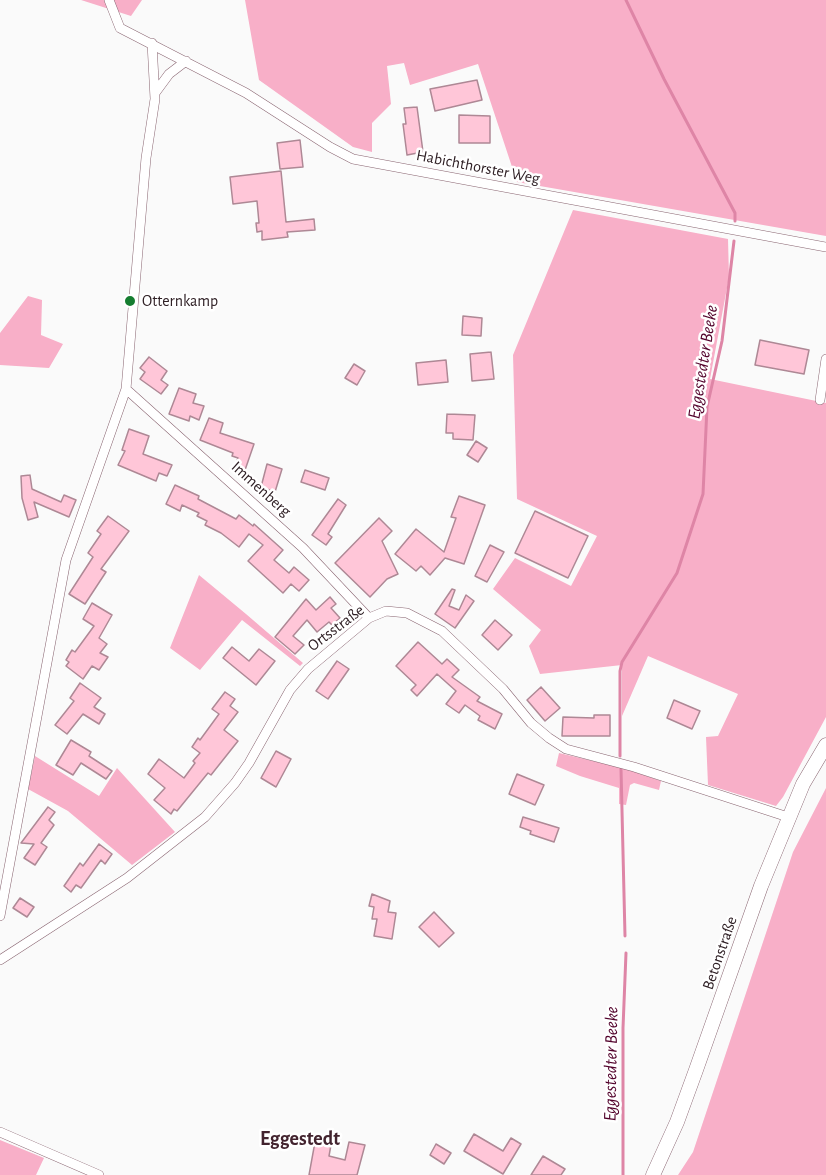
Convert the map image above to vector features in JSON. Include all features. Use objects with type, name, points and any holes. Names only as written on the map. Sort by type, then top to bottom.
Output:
[{"type":"main road","name":"Betonstraße","points":[[653,1175],[676,1122],[760,886],[788,817],[826,746]]},
{"type":"street","name":"Habichthorster Weg","points":[[109,0],[120,28],[246,93],[330,147],[353,159],[826,247]]},
{"type":"street","points":[[0,916],[66,560],[126,388],[146,158],[155,96],[152,44]]},
{"type":"street","points":[[155,96],[169,74],[186,61]]},
{"type":"street","points":[[820,400],[826,359]]},
{"type":"street","name":"Immenberg","points":[[126,388],[303,548],[369,618]]},
{"type":"street","name":"Ortsstraße","points":[[0,960],[127,878],[205,817],[249,763],[290,690],[308,669],[369,618],[386,611],[407,613],[442,630],[503,689],[531,723],[566,749],[634,766],[788,817]]},
{"type":"street","points":[[0,1132],[99,1175]]},
{"type":"shaded area","points":[[81,0],[142,0],[131,16]]},
{"type":"shaded area","points":[[245,0],[826,0],[826,236],[517,182],[478,64],[410,85],[404,63],[387,66],[391,104],[372,123],[372,152],[353,147],[259,80]]},
{"type":"shaded area","points":[[573,210],[728,239],[729,277],[710,379],[826,403],[826,717],[776,806],[708,785],[706,737],[718,736],[738,694],[648,656],[622,716],[622,665],[540,674],[529,646],[541,630],[493,589],[515,558],[571,586],[597,536],[517,499],[513,355]]},
{"type":"shaded area","points":[[28,296],[42,300],[41,335],[63,344],[49,368],[0,365],[0,333]]},
{"type":"shaded area","points":[[199,575],[303,663],[300,666],[242,620],[200,670],[170,648]]},
{"type":"shaded area","points":[[559,753],[627,769],[661,781],[659,790],[634,783],[630,785],[626,805],[619,804],[619,788],[556,766]]},
{"type":"shaded area","points":[[35,756],[99,796],[117,768],[175,832],[132,865],[68,811],[28,789]]},
{"type":"shaded area","points":[[826,788],[826,1175],[678,1175],[693,1152],[793,852]]},
{"type":"shaded area","points":[[0,1140],[44,1158],[36,1175],[0,1175]]},
{"type":"building","points":[[477,80],[482,100],[435,111],[430,89]]},
{"type":"building","points":[[417,107],[423,152],[407,155],[403,124],[406,124],[404,108]]},
{"type":"building","points":[[459,115],[490,116],[490,143],[459,143]]},
{"type":"building","points":[[300,140],[303,167],[280,169],[277,143]]},
{"type":"building","points":[[281,171],[286,222],[314,219],[315,230],[287,232],[288,237],[262,240],[262,231],[257,232],[256,223],[259,223],[257,201],[233,204],[230,177]]},
{"type":"building","points":[[463,316],[482,318],[481,336],[462,335]]},
{"type":"building","points":[[760,340],[809,350],[804,374],[755,365]]},
{"type":"building","points":[[491,352],[494,379],[472,381],[470,354]]},
{"type":"building","points":[[149,357],[167,371],[161,380],[168,385],[161,394],[140,379],[145,372],[140,368]]},
{"type":"building","points":[[446,360],[448,382],[418,385],[416,363]]},
{"type":"building","points":[[354,364],[365,371],[357,385],[345,378]]},
{"type":"building","points":[[179,388],[196,394],[193,403],[204,406],[199,420],[190,416],[189,421],[169,414]]},
{"type":"building","points":[[447,414],[475,415],[473,440],[453,439],[453,433],[446,433]]},
{"type":"building","points":[[209,418],[223,423],[220,433],[254,444],[244,473],[234,469],[238,458],[232,456],[233,453],[200,440]]},
{"type":"building","points":[[129,429],[149,436],[143,454],[172,465],[167,476],[159,473],[156,481],[118,465],[125,451],[122,450]]},
{"type":"building","points":[[476,441],[487,448],[478,462],[467,455]]},
{"type":"building","points":[[267,464],[282,469],[275,492],[261,487]]},
{"type":"building","points":[[305,470],[329,478],[325,490],[301,482]]},
{"type":"building","points":[[30,475],[32,489],[61,502],[64,495],[76,500],[69,517],[34,502],[38,517],[28,520],[22,498],[21,476]]},
{"type":"building","points":[[175,485],[199,496],[198,499],[236,519],[239,515],[253,526],[254,524],[283,550],[274,560],[289,573],[294,567],[309,580],[299,591],[291,584],[283,593],[248,561],[263,545],[249,534],[239,547],[221,533],[205,525],[207,521],[197,516],[199,513],[182,505],[180,511],[166,504]]},
{"type":"building","points":[[459,496],[485,505],[464,564],[445,558],[430,575],[421,566],[416,571],[395,554],[416,529],[444,552],[456,518],[451,517]]},
{"type":"building","points":[[338,499],[346,505],[328,534],[332,537],[326,545],[312,535]]},
{"type":"building","points":[[535,511],[588,536],[568,578],[515,553]]},
{"type":"building","points":[[108,516],[129,531],[101,569],[106,572],[85,604],[69,594],[93,557],[88,553],[101,534],[97,531]]},
{"type":"building","points":[[379,518],[392,531],[382,541],[398,574],[387,579],[370,597],[335,563]]},
{"type":"building","points":[[490,545],[504,552],[487,582],[475,576]]},
{"type":"building","points":[[452,589],[455,590],[449,606],[459,610],[466,595],[474,601],[455,628],[435,614]]},
{"type":"building","points":[[330,597],[336,604],[331,608],[340,618],[332,625],[329,622],[317,632],[307,620],[293,636],[304,645],[295,654],[275,637],[306,599],[316,610]]},
{"type":"building","points":[[92,603],[112,615],[99,638],[107,644],[100,653],[108,657],[99,670],[92,666],[83,679],[66,666],[69,662],[66,660],[72,650],[75,652],[94,626],[83,619]]},
{"type":"building","points":[[495,620],[512,635],[498,650],[482,635]]},
{"type":"building","points":[[418,642],[442,664],[447,659],[459,670],[452,677],[480,697],[477,701],[502,714],[495,729],[478,720],[480,716],[465,705],[459,713],[446,704],[456,691],[437,674],[417,696],[411,690],[416,685],[396,666]]},
{"type":"building","points":[[232,647],[249,661],[259,649],[275,661],[256,685],[223,658]]},
{"type":"building","points":[[337,661],[349,669],[328,699],[316,691]]},
{"type":"building","points":[[80,683],[101,698],[94,707],[105,714],[99,724],[83,714],[67,734],[55,725],[74,701],[70,698]]},
{"type":"building","points":[[541,687],[560,708],[545,721],[527,700]]},
{"type":"building","points":[[225,692],[235,699],[230,706],[238,712],[224,730],[238,741],[211,775],[208,773],[177,811],[174,809],[171,814],[154,800],[165,788],[148,774],[159,759],[184,778],[200,753],[192,747],[219,714],[212,709]]},
{"type":"building","points":[[674,700],[700,711],[692,729],[667,718]]},
{"type":"building","points":[[594,715],[610,715],[610,736],[562,736],[563,717],[594,718]]},
{"type":"building","points":[[71,740],[91,752],[89,756],[112,771],[106,779],[81,763],[73,775],[56,765]]},
{"type":"building","points":[[276,751],[291,759],[276,787],[261,778]]},
{"type":"building","points":[[517,774],[544,785],[535,805],[509,794]]},
{"type":"building","points":[[48,807],[55,812],[49,820],[54,825],[41,843],[47,847],[35,865],[24,858],[34,844],[21,843]]},
{"type":"building","points":[[523,817],[559,828],[554,842],[530,834],[531,831],[520,827]]},
{"type":"building","points":[[99,844],[112,854],[105,864],[101,860],[81,888],[76,885],[71,892],[64,886],[80,863],[83,866]]},
{"type":"building","points":[[372,894],[390,901],[388,912],[396,913],[392,939],[374,936],[377,919],[372,919],[374,907],[369,906]]},
{"type":"building","points":[[20,898],[34,907],[27,917],[13,908]]},
{"type":"building","points":[[434,912],[454,933],[439,947],[419,927]]},
{"type":"building","points":[[474,1134],[503,1151],[511,1138],[521,1144],[503,1174],[464,1151]]},
{"type":"building","points":[[315,1142],[331,1145],[329,1156],[345,1160],[349,1142],[365,1145],[357,1175],[309,1175]]},
{"type":"building","points":[[436,1144],[451,1153],[444,1164],[430,1155]]},
{"type":"building","points":[[543,1156],[565,1169],[561,1175],[531,1175]]},
{"type":"waterway","name":"Eggestedter Beeke","points":[[626,0],[664,79],[735,213],[735,221]]},
{"type":"waterway","name":"Eggestedter Beeke","points":[[620,756],[620,671],[622,662],[677,573],[703,494],[707,407],[722,341],[734,241]]},
{"type":"waterway","name":"Eggestedter Beeke","points":[[621,769],[625,936]]},
{"type":"waterway","name":"Eggestedter Beeke","points":[[623,1175],[623,1028],[626,953]]},
{"type":"place","name":"Otternkamp","points":[[130,301]]},
{"type":"district","name":"Eggestedt","points":[[300,1139]]}]
